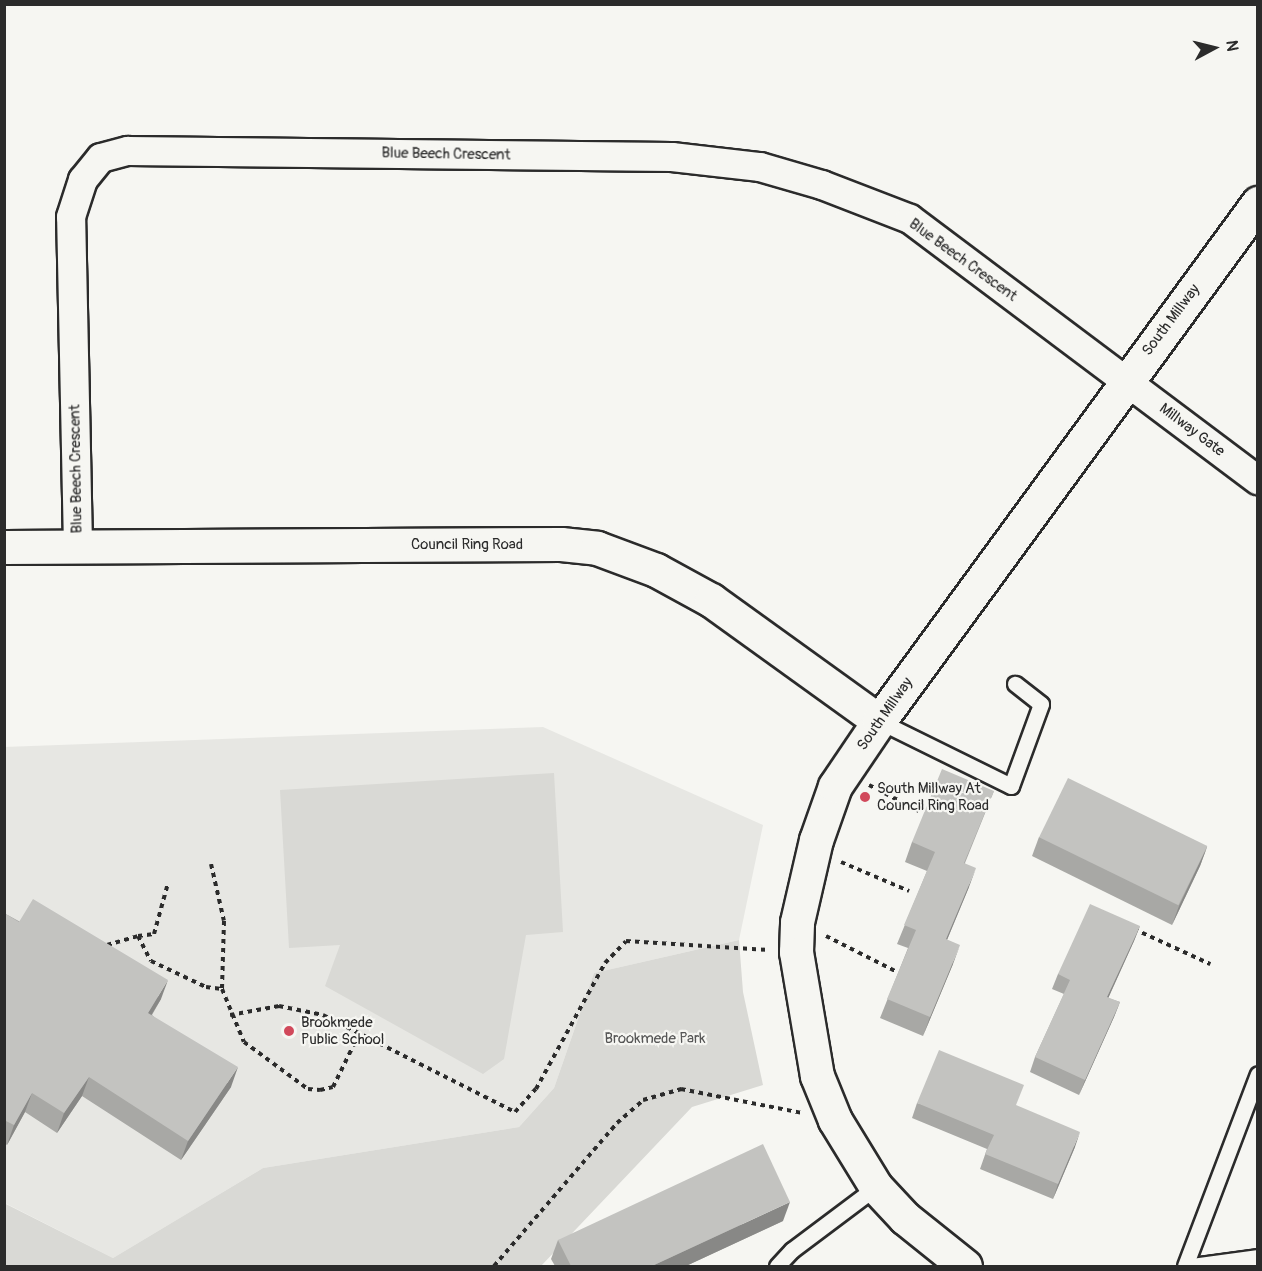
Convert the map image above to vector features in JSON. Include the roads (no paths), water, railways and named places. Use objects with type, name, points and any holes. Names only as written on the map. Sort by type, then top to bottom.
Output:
[{"type":"street","name":"Blue Beech Crescent","points":[[78,546],[71,217],[83,180],[101,158],[128,151],[672,157],[760,167],[822,184],[910,219],[1127,380]]},
{"type":"street","name":"South Millway","points":[[965,1266],[905,1218],[876,1187],[835,1120],[808,1039],[797,937],[814,851],[835,786],[844,772],[1257,203]]},
{"type":"street","name":"Millway Gate","points":[[1127,380],[1257,480]]},
{"type":"street","name":"Council Ring Road","points":[[4,547],[561,544],[597,548],[656,570],[711,600],[879,721]]},
{"type":"lane","points":[[879,721],[1011,786],[1041,704],[1016,684]]},
{"type":"lane","points":[[1185,1266],[1252,1109],[1257,1074]]},
{"type":"lane","points":[[777,1266],[792,1250],[876,1187]]},
{"type":"lane","points":[[1192,1266],[1257,1257]]},
{"type":"place","name":"South Millway At Council Ring Road","points":[[865,797]]},
{"type":"place","name":"Brookmede Public School","points":[[289,1031]]},
{"type":"park label","name":"Brookmede Park","points":[[655,1039]]}]
